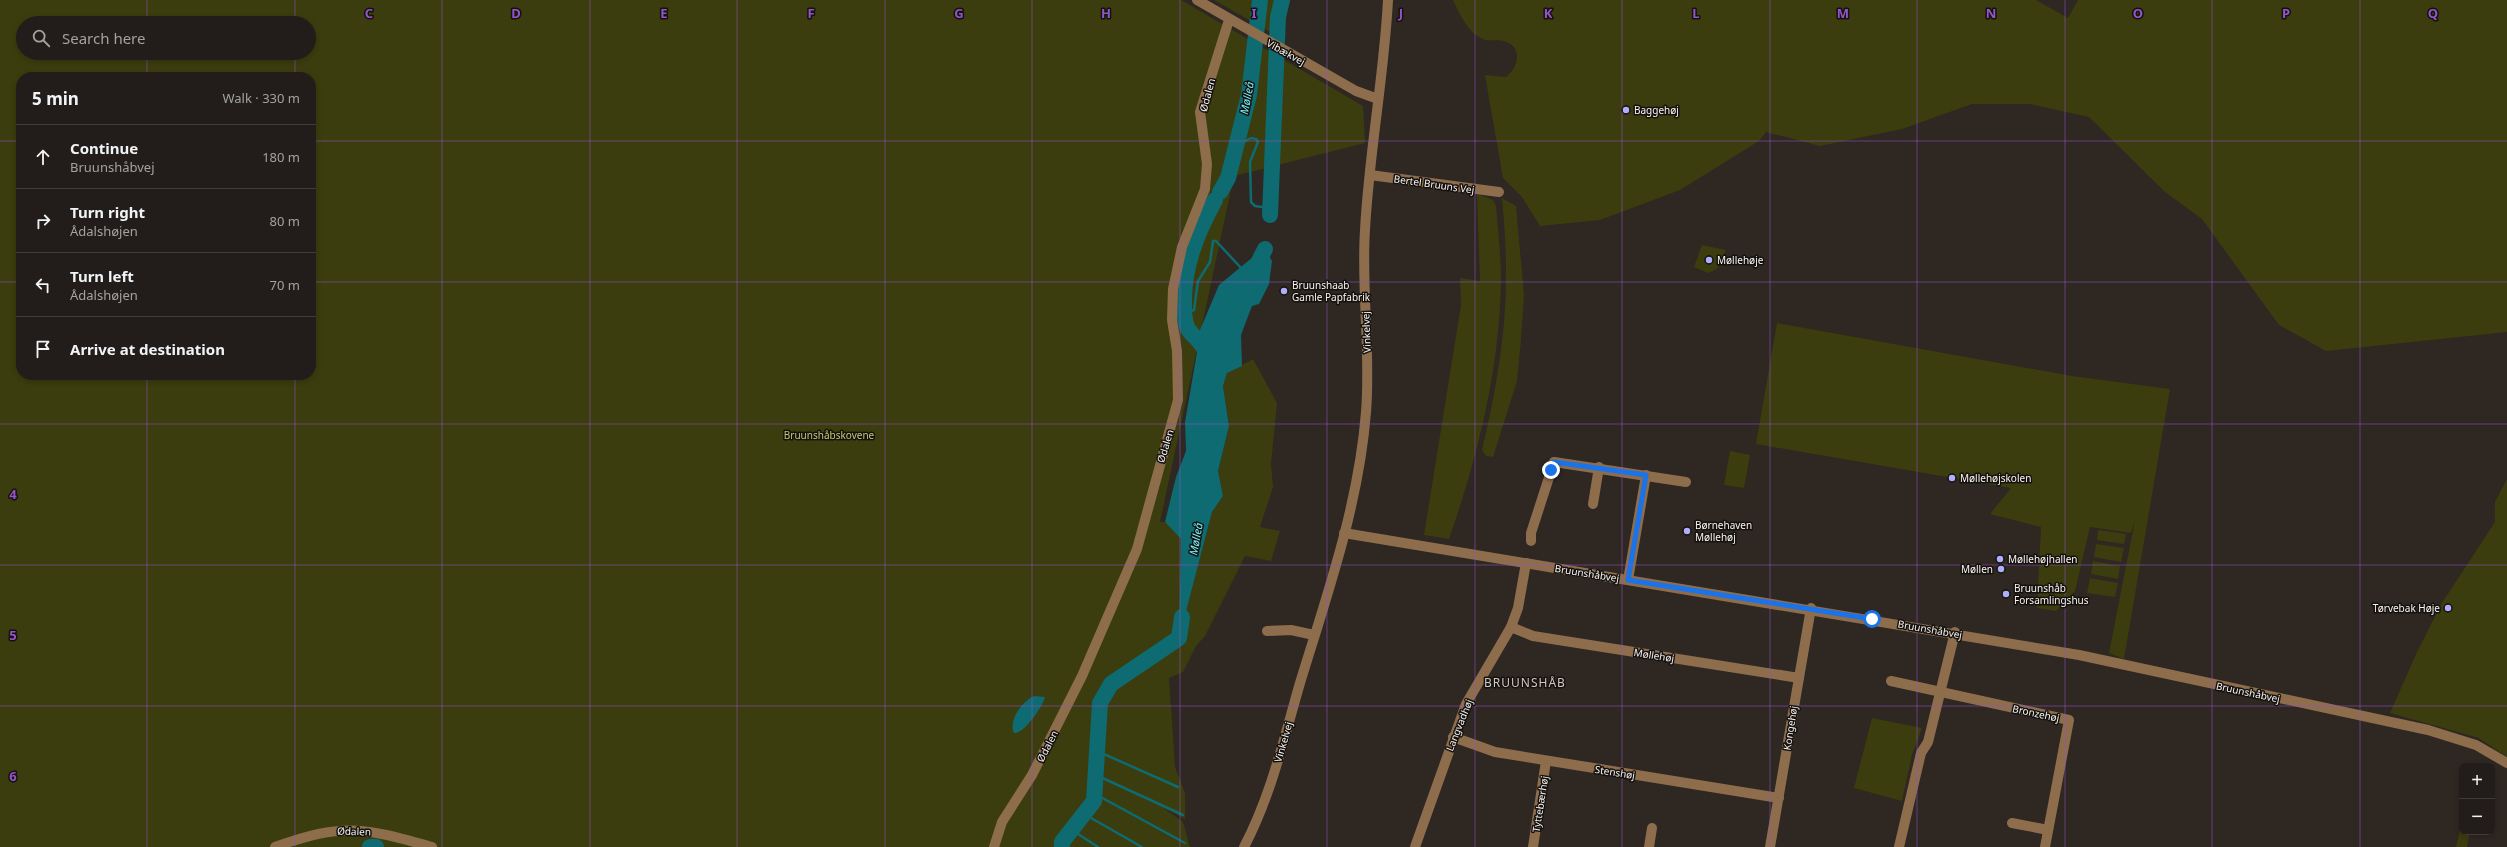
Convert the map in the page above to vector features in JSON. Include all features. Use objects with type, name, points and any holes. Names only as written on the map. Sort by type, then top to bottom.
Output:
[{"type":"street","name":"Vibækvej","points":[[1197,0],[1247,30],[1356,91],[1378,99]]},
{"type":"street","name":"Vinkelvej","points":[[1244,847],[1269,790],[1344,532],[1360,461],[1366,412],[1367,362],[1364,260],[1370,175],[1386,35],[1388,0]]},
{"type":"street","name":"Ødalen","points":[[994,847],[1002,822],[1032,774],[1082,676],[1137,549],[1178,400],[1177,352],[1172,320],[1173,289],[1182,247],[1205,189],[1208,164],[1200,112],[1230,20]]},
{"type":"street","name":"Bertel Bruuns Vej","points":[[1370,175],[1499,192]]},
{"type":"street","points":[[1531,541],[1531,533],[1554,462],[1599,467],[1686,482]]},
{"type":"street","points":[[1593,504],[1599,467]]},
{"type":"street","points":[[1628,580],[1646,475]]},
{"type":"street","name":"Bruunshåbvej","points":[[1344,532],[1628,580],[1955,632],[2079,655],[2428,730],[2476,745],[2507,763]]},
{"type":"street","name":"Langvadhøj","points":[[1415,847],[1466,704],[1511,627],[1518,608],[1526,563]]},
{"type":"street","name":"Kongehøj","points":[[1770,847],[1811,608]]},
{"type":"street","name":"Møllehøj","points":[[1511,627],[1533,636],[1799,678]]},
{"type":"street","points":[[1267,631],[1291,630],[1314,635]]},
{"type":"street","points":[[1899,847],[1921,752],[1928,742],[1955,632]]},
{"type":"street","name":"Bronzehøj","points":[[1891,681],[2069,720],[2045,847]]},
{"type":"street","name":"Stenshøj","points":[[1453,737],[1495,752],[1779,798]]},
{"type":"street","name":"Tyttebærhøj","points":[[1533,847],[1546,761]]},
{"type":"street","points":[[2012,823],[2048,830]]},
{"type":"street","points":[[1649,847],[1652,828]]},
{"type":"street","name":"Ødalen","points":[[275,847],[307,835],[350,829],[375,831],[432,847]]},
{"type":"green space","name":"Bruunshåbskovene","points":[[0,0],[1181,0],[1363,106],[1365,143],[1234,176],[1160,522],[1165,522],[1181,539],[1179,636],[1212,512],[1223,496],[1218,471],[1229,426],[1223,386],[1227,373],[1253,359],[1277,403],[1271,464],[1273,487],[1260,527],[1280,531],[1271,561],[1245,556],[1205,636],[1196,646],[1183,672],[1169,678],[1175,767],[1185,793],[1185,819],[1162,807],[1183,822],[1190,847],[0,847]]},
{"type":"green space","points":[[1214,0],[1285,0],[1281,38]]},
{"type":"green space","points":[[1453,0],[2036,0],[2068,18],[2078,0],[2507,0],[2507,332],[2326,351],[2279,325],[2202,219],[2165,192],[2089,117],[2030,104],[1972,104],[1902,129],[1820,146],[1766,132],[1759,141],[1680,190],[1600,220],[1540,226],[1522,197],[1503,178],[1485,75],[1506,77],[1514,68],[1517,53],[1510,44],[1502,40],[1485,40],[1477,36],[1468,27]]},
{"type":"green space","points":[[1477,194],[1493,200],[1496,206],[1501,270],[1500,312],[1497,346],[1486,411],[1460,508],[1449,539],[1424,535],[1461,305],[1460,278],[1480,281]]},
{"type":"green space","points":[[1502,198],[1516,206],[1524,295],[1517,381],[1493,457],[1486,456],[1482,450],[1500,360],[1505,314],[1506,259]]},
{"type":"green space","points":[[1702,245],[1726,250],[1717,269],[1708,273],[1694,267]]},
{"type":"green space","points":[[1777,323],[2072,376],[2170,389],[2124,659],[2109,653],[2135,520],[2131,533],[2090,527],[2075,591],[2056,611],[2037,608],[2041,527],[1990,514],[2011,488],[1756,444]]},
{"type":"green space","points":[[1730,451],[1750,455],[1744,488],[1724,485]]},
{"type":"green space","points":[[2507,479],[2507,757],[2479,738],[2390,713],[2417,652],[2442,603],[2495,522],[2495,502]]},
{"type":"green space","points":[[2098,530],[2126,534],[2124,544],[2097,540]]},
{"type":"green space","points":[[2096,544],[2124,548],[2121,562],[2094,557]]},
{"type":"green space","points":[[2093,561],[2120,566],[2118,579],[2091,574]]},
{"type":"green space","points":[[2090,578],[2118,583],[2115,597],[2087,593]]},
{"type":"green space","points":[[1872,718],[1922,728],[1912,755],[1902,801],[1854,788]]},
{"type":"green space","points":[[2459,834],[2469,835],[2467,847],[2456,847]]},
{"type":"water","points":[[1259,252],[1268,254],[1272,261],[1269,284],[1259,304],[1252,306],[1241,335],[1242,366],[1227,373],[1223,386],[1229,426],[1218,471],[1223,496],[1212,512],[1179,638],[1181,539],[1165,522],[1176,477],[1186,451],[1185,422],[1197,352],[1191,344],[1197,337],[1219,285]]},
{"type":"water","points":[[1034,696],[1045,697],[1037,713],[1027,725],[1018,732],[1014,733],[1013,722],[1015,716],[1021,706]]},
{"type":"waterway","name":"Mølleå","points":[[1220,192],[1228,178],[1249,95],[1260,0]]},
{"type":"waterway","points":[[1270,215],[1278,17],[1282,0]]},
{"type":"waterway","points":[[1235,143],[1240,144],[1251,138],[1256,139],[1258,142],[1250,162],[1251,202],[1255,206],[1269,208]]},
{"type":"waterway","name":"Mølleå","points":[[1213,351],[1196,338],[1188,329],[1184,314],[1184,291],[1192,251],[1202,225],[1215,200]]},
{"type":"waterway","points":[[1184,314],[1194,310],[1198,281],[1210,262],[1213,241],[1216,241],[1242,269]]},
{"type":"waterway","points":[[1253,273],[1265,249]]},
{"type":"waterway","name":"Mølleå","points":[[1062,847],[1062,842],[1094,801],[1100,703],[1111,684],[1179,638],[1182,617]]},
{"type":"waterway","points":[[1097,751],[1178,787]]},
{"type":"waterway","points":[[1096,775],[1183,815]]},
{"type":"waterway","points":[[1095,794],[1185,843]]},
{"type":"waterway","points":[[1084,814],[1142,847]]},
{"type":"waterway","points":[[1072,830],[1098,847]]},
{"type":"waterway","name":"Mølleå","points":[[370,847],[376,847]]},
{"type":"place","name":"Baggehøj","points":[[1626,110]]},
{"type":"place","name":"Møllehøje","points":[[1709,260]]},
{"type":"place","name":"Bruunshaab Gamle Papfabrik","points":[[1284,291]]},
{"type":"place","name":"Møllehøjskolen","points":[[1952,478]]},
{"type":"place","name":"Børnehaven Møllehøj","points":[[1687,531]]},
{"type":"place","name":"Møllehøjhallen","points":[[2000,559]]},
{"type":"place","name":"Møllen","points":[[2001,569]]},
{"type":"place","name":"Bruunshåb Forsamlingshus","points":[[2006,594]]},
{"type":"place","name":"Tørvebak Høje","points":[[2448,608]]},
{"type":"district","name":"BRUUNSHÅB","points":[[1525,683]]},
{"type":"route","points":[[1551,470],[1554,462],[1599,467],[1646,475],[1628,580],[1872,619]]}]
